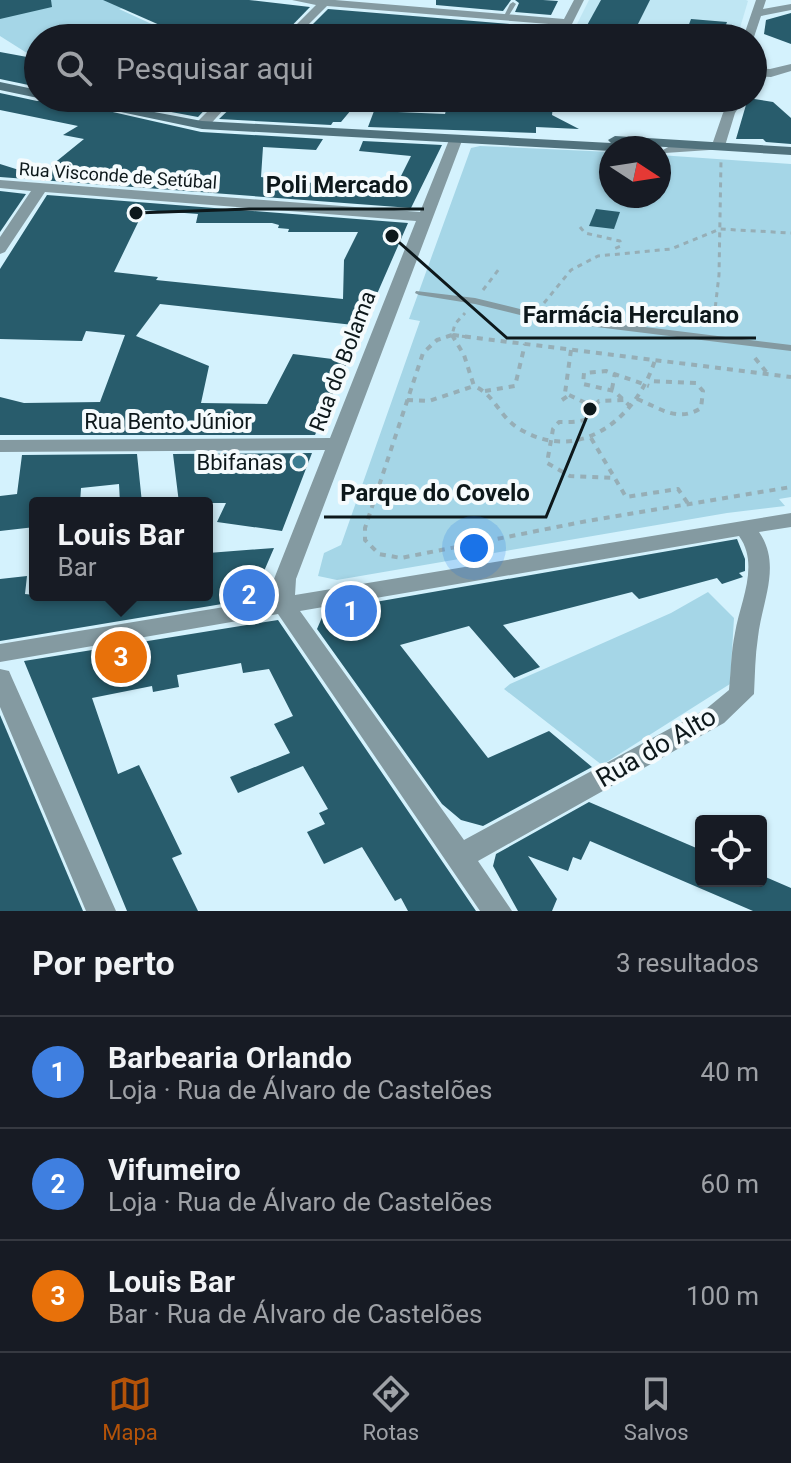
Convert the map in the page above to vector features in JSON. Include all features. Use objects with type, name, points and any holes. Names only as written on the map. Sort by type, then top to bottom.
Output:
[{"type":"main road","points":[[0,89],[24,92]]},
{"type":"main road","points":[[134,112],[202,125],[599,146]]},
{"type":"main road","points":[[456,138],[485,134],[720,152],[791,151]]},
{"type":"main road","points":[[671,150],[791,159]]},
{"type":"street","points":[[297,0],[567,22],[579,0]]},
{"type":"street","points":[[752,24],[761,0]]},
{"type":"street","points":[[303,24],[326,1]]},
{"type":"street","points":[[755,14],[791,7]]},
{"type":"street","points":[[767,73],[791,67]]},
{"type":"street","points":[[202,125],[215,112]]},
{"type":"street","points":[[671,150],[720,152],[729,113]]},
{"type":"street","name":"Rua do Bolama","points":[[283,604],[285,579],[335,444],[456,138]]},
{"type":"street","name":"Rua Visconde de Setúbal","points":[[0,184],[425,217]]},
{"type":"street","points":[[0,249],[40,188]]},
{"type":"street","name":"Rua Bento Júnior","points":[[0,446],[335,444]]},
{"type":"street","points":[[0,653],[791,520]]},
{"type":"street","name":"Rua do Alto","points":[[459,857],[715,716],[741,694],[746,634],[760,559],[754,538],[744,528]]},
{"type":"street","points":[[283,604],[497,911]]},
{"type":"street","points":[[0,678],[101,911]]},
{"type":"lane","points":[[505,17],[513,4]]},
{"type":"lane","points":[[419,293],[475,301],[540,317],[791,348]]},
{"type":"path","points":[[712,338],[719,275],[720,152]]},
{"type":"path","points":[[540,317],[542,306],[554,285],[575,264],[621,246],[620,241],[585,233],[580,227]]},
{"type":"path","points":[[607,252],[675,249],[720,229],[791,233]]},
{"type":"path","points":[[474,386],[464,355],[452,335],[455,324],[499,269]]},
{"type":"path","points":[[791,377],[452,335],[437,340],[423,353],[365,528],[365,540],[379,554],[401,558],[587,521],[791,487]]},
{"type":"path","points":[[485,391],[515,386],[525,344]]},
{"type":"path","points":[[571,350],[563,390],[598,409],[588,419],[558,419],[553,429],[547,463],[563,475],[614,478]]},
{"type":"path","points":[[407,400],[429,401],[474,386],[485,391],[508,419],[531,435],[568,440],[591,438],[631,407],[650,383],[655,360]]},
{"type":"path","points":[[631,407],[612,389],[588,388],[583,384],[584,373],[615,373],[650,383],[696,383],[703,391],[701,408],[687,417],[677,417],[637,399]]},
{"type":"path","points":[[612,389],[615,373]]},
{"type":"path","points":[[562,400],[569,395]]},
{"type":"path","points":[[595,405],[603,400],[626,400]]},
{"type":"path","points":[[591,438],[626,497],[678,489],[689,505]]},
{"type":"path","points":[[748,496],[753,503]]},
{"type":"shaded area","points":[[0,0],[128,0],[145,3],[119,9],[152,24],[24,24],[24,51],[0,36]]},
{"type":"shaded area","points":[[589,0],[748,1],[741,24],[577,24]]},
{"type":"shaded area","points":[[471,148],[599,151],[599,208],[671,208],[671,156],[791,164],[791,497],[779,499],[785,506],[727,513],[337,580],[318,576],[324,553],[341,545],[420,321],[409,319]]},
{"type":"shaded area","points":[[708,592],[734,618],[730,684],[602,765],[504,689],[671,613]]},
{"type":"building","points":[[0,0],[51,0],[52,7],[0,19]]},
{"type":"building","points":[[103,0],[249,0],[310,7],[294,24],[157,24]]},
{"type":"building","points":[[436,0],[511,0],[503,11],[436,5]]},
{"type":"building","points":[[515,0],[558,1],[551,15],[515,12],[519,3]]},
{"type":"building","points":[[601,0],[650,0],[638,24],[588,24]]},
{"type":"building","points":[[328,9],[509,24],[313,24]]},
{"type":"building","points":[[791,13],[791,44],[767,35],[766,20]]},
{"type":"building","points":[[691,19],[727,22],[726,24],[689,24]]},
{"type":"building","points":[[0,52],[24,56],[24,84],[0,79]]},
{"type":"building","points":[[0,93],[24,98],[24,112],[113,112],[201,132],[323,139],[316,150],[263,147],[261,177],[394,190],[411,156],[359,151],[363,141],[442,145],[411,208],[0,177],[0,164],[19,170],[26,166],[47,169],[84,139],[63,135],[78,126],[0,110]]},
{"type":"building","points":[[767,101],[773,102],[791,118],[791,144],[766,142],[763,139],[736,139],[744,112],[767,112]]},
{"type":"building","points":[[171,112],[203,112],[198,117]]},
{"type":"building","points":[[226,112],[349,112],[341,122],[331,125],[219,119]]},
{"type":"building","points":[[374,112],[552,112],[552,115],[579,129],[536,127],[536,133],[368,127]]},
{"type":"building","points":[[0,191],[26,194],[0,232]]},
{"type":"building","points":[[47,195],[408,223],[363,326],[160,304],[136,336],[209,366],[201,403],[267,404],[293,354],[348,361],[315,435],[0,435],[0,397],[24,403],[100,402],[125,335],[86,331],[82,341],[0,339],[0,269]],"holes":[[[144,210],[198,214],[196,223],[272,223],[279,225],[278,228],[289,229],[288,232],[358,232],[344,260],[343,299],[156,280],[158,277],[114,272]]]},
{"type":"building","points":[[596,209],[620,212],[614,229],[589,226]]},
{"type":"building","points":[[312,453],[282,531],[217,522],[226,503],[213,503],[213,497],[178,497],[173,454]]},
{"type":"building","points":[[137,454],[141,497],[120,497],[119,484],[81,488],[80,497],[29,497],[29,528],[0,531],[0,496],[17,494],[22,455]]},
{"type":"building","points":[[737,539],[745,559],[745,571],[739,573],[743,577],[722,584],[717,578],[639,599],[632,592],[503,625],[540,667],[514,678],[469,626],[400,645],[488,758],[549,731],[592,767],[483,826],[461,820],[442,804],[317,629],[323,615],[358,605]]},
{"type":"building","points":[[274,548],[252,599],[0,641],[0,579],[27,576],[25,594],[29,594],[29,601],[213,601],[213,553]]},
{"type":"building","points":[[278,620],[476,911],[408,911],[401,898],[395,901],[362,847],[324,864],[307,832],[325,824],[319,813],[328,809],[303,766],[238,793],[230,777],[290,753],[274,724],[293,716],[269,669],[243,673],[241,663],[177,675],[179,687],[153,692],[152,686],[92,698],[118,774],[139,765],[182,854],[172,858],[198,911],[127,911],[24,661]]},
{"type":"building","points":[[0,715],[83,911],[0,911]]},
{"type":"building","points":[[589,802],[695,847],[695,886],[590,841],[581,860],[573,857],[568,871],[528,856],[557,899],[552,911],[518,911],[493,866],[496,854]]},
{"type":"building","points":[[767,878],[791,888],[791,911],[753,911],[697,887],[767,887]]},
{"type":"place","name":"Poli Mercado","points":[[136,213]]},
{"type":"place","name":"Farmácia Herculano","points":[[392,236]]},
{"type":"place","name":"Parque do Covelo","points":[[590,409]]},
{"type":"place","name":"Bbifanas","points":[[299,462]]},
{"type":"place","name":"Vifumeiro","points":[[249,595]]},
{"type":"place","name":"Barbearia Orlando","points":[[351,611]]},
{"type":"place","name":"Louis Bar","points":[[121,657]]}]
